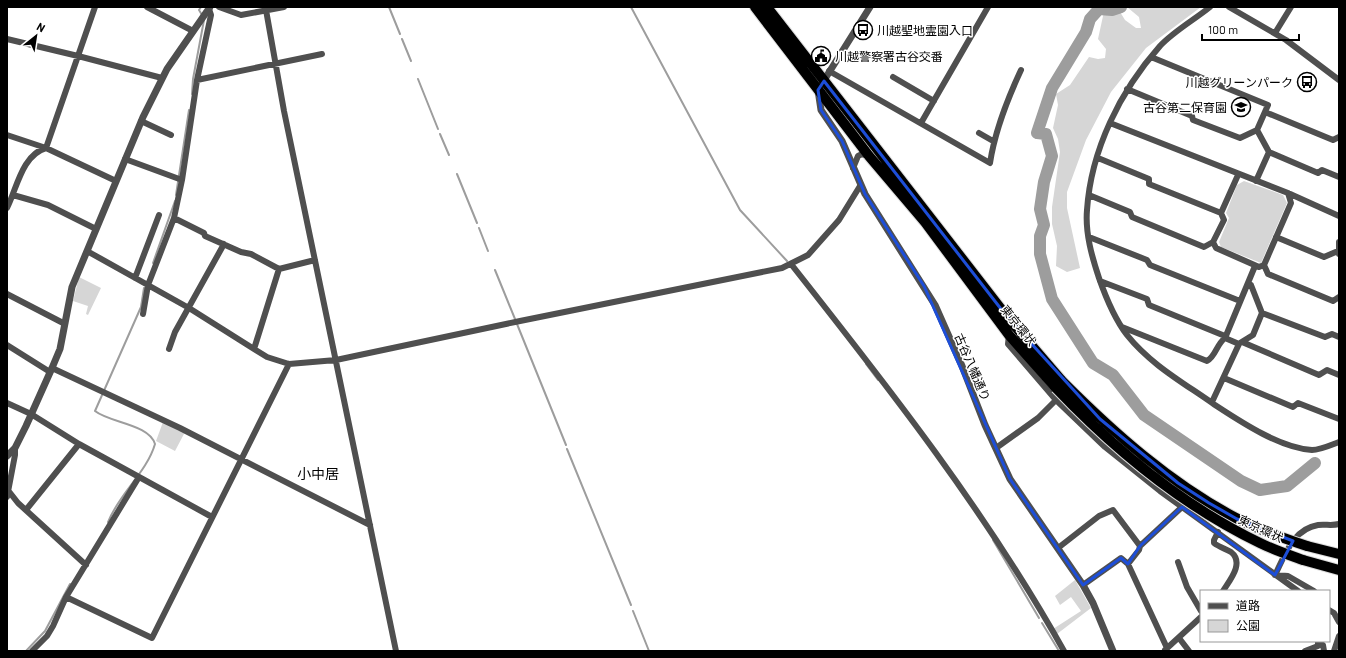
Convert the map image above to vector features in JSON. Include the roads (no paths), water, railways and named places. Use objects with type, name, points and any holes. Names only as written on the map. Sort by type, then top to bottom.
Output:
[{"type":"highway","name":"東京環状","points":[[755,7],[869,156],[925,222],[1009,335],[1059,384],[1178,483],[1237,519],[1265,532],[1307,546],[1339,554]]},
{"type":"highway","name":"東京環状","points":[[767,7],[1059,384],[1095,427],[1129,457],[1198,509],[1262,544],[1303,560],[1339,570]]},
{"type":"street","points":[[46,148],[95,7]]},
{"type":"street","points":[[147,7],[193,31]]},
{"type":"street","points":[[218,7],[241,15],[284,7]]},
{"type":"street","points":[[818,90],[870,7]]},
{"type":"street","points":[[921,123],[988,7]]},
{"type":"street","points":[[1210,7],[1173,35],[1151,57],[1127,89],[1110,123],[1098,158],[1089,195],[1087,211],[1091,253],[1106,300],[1122,327],[1140,350],[1157,365],[1185,386],[1244,423],[1293,447],[1314,450],[1339,442]]},
{"type":"street","points":[[1229,7],[1275,33],[1339,80]]},
{"type":"street","points":[[1275,33],[1291,7]]},
{"type":"street","points":[[7,456],[15,448],[60,349],[72,287],[141,121],[162,78],[209,8]]},
{"type":"street","points":[[144,314],[148,286],[174,218],[182,180],[197,80],[211,15],[209,8]]},
{"type":"street","points":[[266,10],[315,260],[396,651]]},
{"type":"street","points":[[7,39],[162,78]]},
{"type":"street","points":[[197,80],[275,62],[322,54]]},
{"type":"street","points":[[1127,89],[1192,116],[1193,120],[1240,138],[1258,130],[1268,105],[1151,57]]},
{"type":"street","points":[[829,71],[990,163],[993,141],[1010,92],[1021,70]]},
{"type":"street","points":[[893,77],[934,101]]},
{"type":"street","name":"古谷八幡通り","points":[[818,90],[821,110],[842,141],[860,186],[932,300],[1010,479],[1083,584],[1093,603],[1113,651]]},
{"type":"street","points":[[1265,112],[1333,140],[1339,137]]},
{"type":"street","points":[[141,121],[171,135]]},
{"type":"street","points":[[1110,123],[1238,175],[1288,193],[1339,216]]},
{"type":"street","points":[[1258,130],[1269,152],[1318,173],[1322,170],[1339,177]]},
{"type":"street","points":[[979,134],[993,141]]},
{"type":"street","points":[[7,135],[46,148],[116,181]]},
{"type":"street","points":[[7,208],[23,169],[32,156],[38,151],[46,148]]},
{"type":"street","points":[[1256,181],[1269,152]]},
{"type":"street","points":[[853,169],[858,156],[862,154],[869,156]]},
{"type":"street","points":[[1089,195],[1130,212],[1132,217],[1204,247],[1213,242],[1224,220],[1221,213],[1150,184],[1149,179],[1098,158]]},
{"type":"street","points":[[125,159],[182,180]]},
{"type":"street","points":[[1221,213],[1238,175]]},
{"type":"street","points":[[88,251],[189,308],[254,350],[267,357],[289,364],[336,360],[782,268],[808,254],[839,220],[860,186]]},
{"type":"street","points":[[1288,193],[1291,203],[1264,265],[1268,274],[1334,301],[1339,297]]},
{"type":"street","points":[[13,195],[48,206],[96,229]]},
{"type":"street","points":[[135,278],[159,215]]},
{"type":"street","points":[[174,218],[224,244],[241,252],[251,254],[279,268],[315,260]]},
{"type":"street","points":[[1089,237],[1147,260],[1150,264],[1240,301]]},
{"type":"street","points":[[1276,237],[1324,257],[1339,252],[1339,242]]},
{"type":"street","points":[[1213,242],[1216,248],[1255,266],[1259,267],[1264,265]]},
{"type":"street","points":[[169,349],[175,332],[224,244]]},
{"type":"street","points":[[791,264],[934,448],[992,532],[1045,617],[1064,651]]},
{"type":"street","points":[[1122,327],[1207,361],[1213,358],[1218,344],[1225,337],[1255,266]]},
{"type":"street","points":[[254,350],[279,268]]},
{"type":"street","points":[[1100,281],[1147,299],[1149,305],[1319,375],[1327,370],[1339,375]]},
{"type":"street","points":[[1212,402],[1240,343],[1253,335],[1262,313],[1251,285],[1248,283]]},
{"type":"street","points":[[7,294],[65,324]]},
{"type":"street","points":[[1262,313],[1325,337],[1332,334],[1339,337]]},
{"type":"street","points":[[1009,335],[1008,344],[1056,400],[1105,447],[1182,507],[1297,590]]},
{"type":"street","points":[[7,345],[51,370],[180,428],[370,525]]},
{"type":"street","points":[[66,597],[152,638],[289,364]]},
{"type":"street","points":[[1224,378],[1293,407],[1298,403],[1339,420]]},
{"type":"street","points":[[996,448],[1038,418],[1056,400]]},
{"type":"street","points":[[7,403],[31,414],[79,444],[212,517]]},
{"type":"street","points":[[26,510],[79,444]]},
{"type":"street","points":[[15,448],[15,456],[8,493],[86,565]]},
{"type":"street","points":[[32,651],[50,631],[66,597],[139,477]]},
{"type":"street","points":[[1128,564],[1139,550],[1140,546],[1182,507]]},
{"type":"street","points":[[1058,548],[1099,516],[1114,510],[1140,546]]},
{"type":"street","points":[[1275,575],[1294,539],[1301,531],[1318,525],[1333,526],[1339,524]]},
{"type":"street","points":[[1218,532],[1214,543],[1232,553],[1237,564],[1235,571],[1224,590]]},
{"type":"street","points":[[1083,584],[1121,558],[1128,564],[1165,650],[1200,618]]},
{"type":"street","points":[[1178,562],[1187,587],[1200,609]]},
{"type":"street","points":[[1275,575],[1288,576],[1312,590]]},
{"type":"street","points":[[1334,611],[1339,622]]},
{"type":"street","points":[[1334,651],[1339,636]]},
{"type":"street","points":[[1179,638],[1189,651]]},
{"type":"street","points":[[1305,651],[1318,645],[1323,645],[1324,651]]},
{"type":"waterway","points":[[201,7],[199,10],[202,15]]},
{"type":"waterway","points":[[389,7],[400,34]]},
{"type":"waterway","points":[[631,7],[740,210],[787,261]]},
{"type":"waterway","points":[[1121,7],[1112,10],[1099,9],[1090,19],[1086,32],[1052,88],[1037,133],[1046,134],[1052,156],[1044,182],[1040,209],[1044,225],[1040,236],[1040,254],[1052,299],[1093,363],[1113,375],[1144,415],[1241,481],[1260,490],[1287,486],[1315,463]]},
{"type":"waterway","points":[[192,94],[193,79],[204,20]]},
{"type":"waterway","points":[[402,39],[411,61]]},
{"type":"waterway","points":[[418,79],[438,129]]},
{"type":"waterway","points":[[176,195],[189,110]]},
{"type":"waterway","points":[[440,134],[449,155]]},
{"type":"waterway","points":[[457,174],[477,223]]},
{"type":"waterway","points":[[153,263],[175,201]]},
{"type":"waterway","points":[[479,228],[488,251]]},
{"type":"waterway","points":[[495,270],[515,319]]},
{"type":"waterway","points":[[108,522],[119,502],[140,474],[155,444],[151,437],[145,432],[95,411],[141,307],[144,288]]},
{"type":"waterway","points":[[517,324],[566,445]]},
{"type":"waterway","points":[[866,364],[878,380]]},
{"type":"waterway","points":[[567,449],[631,605]]},
{"type":"waterway","points":[[993,540],[1039,618]]},
{"type":"waterway","points":[[26,651],[45,631],[70,584]]},
{"type":"waterway","points":[[633,611],[649,651]]},
{"type":"waterway","points":[[1042,623],[1059,651]]},
{"type":"place","name":"川越聖地霊園入口","points":[[863,30]]},
{"type":"place","name":"川越警察署古谷交番","points":[[821,56]]},
{"type":"place","name":"川越グリーンパーク","points":[[1307,82]]},
{"type":"place","name":"古谷第二保育園","points":[[1241,107]]},
{"type":"district","name":"小中居","points":[[318,473]]}]
